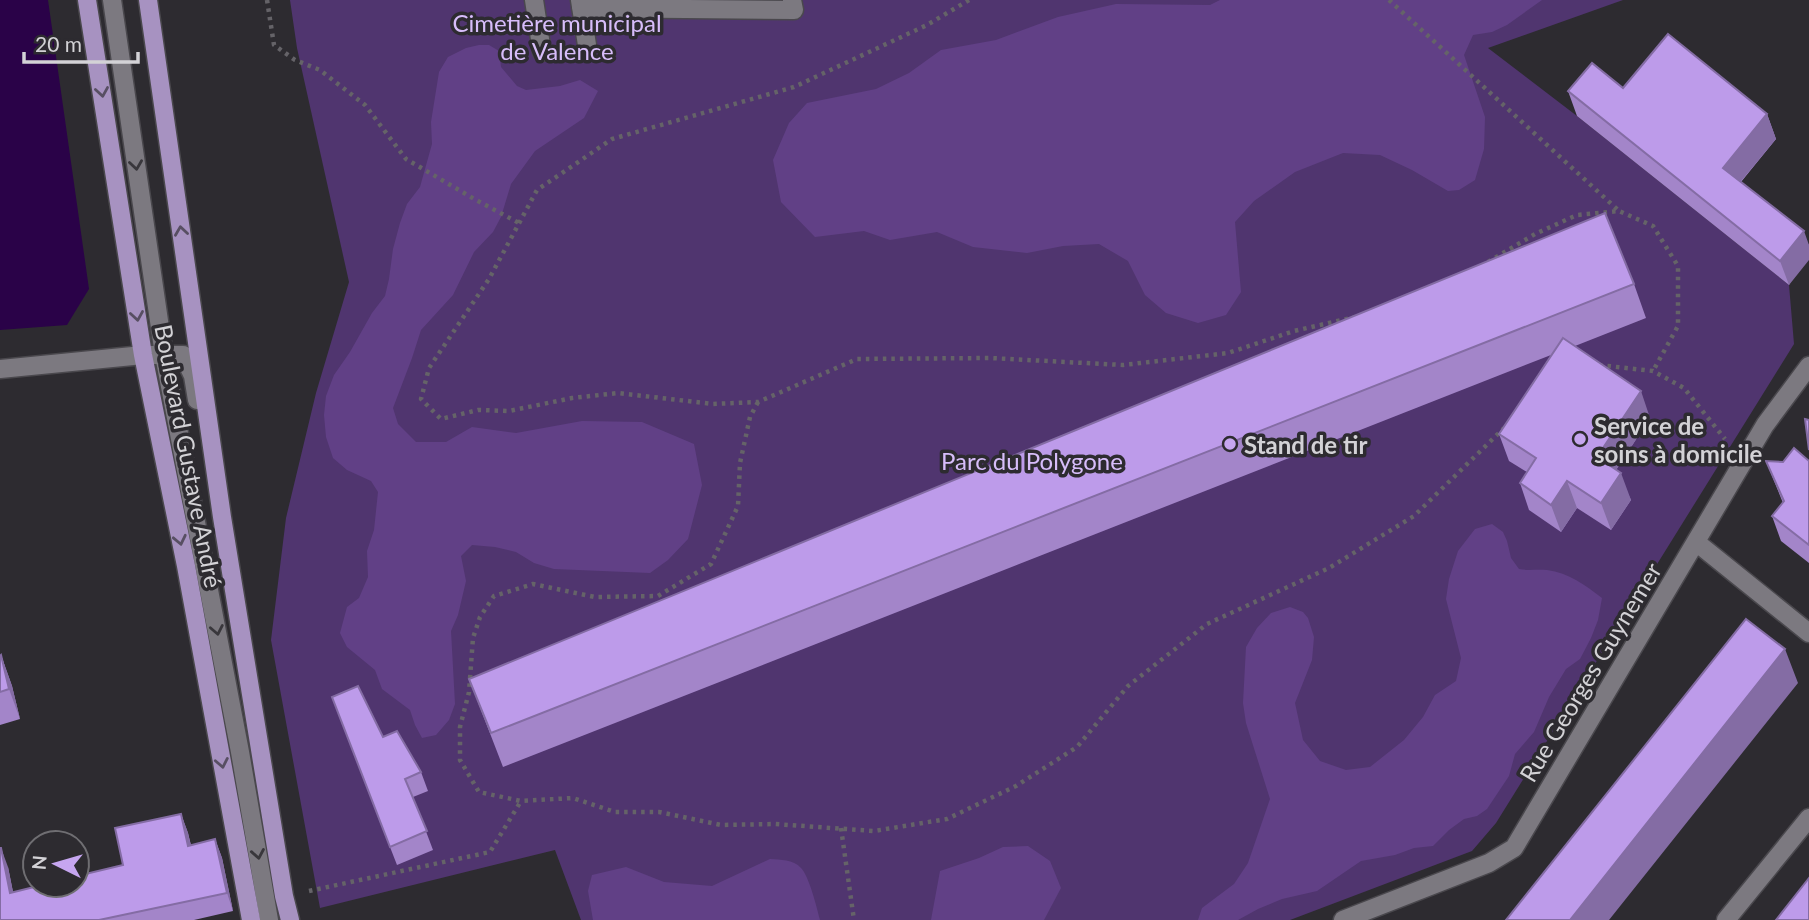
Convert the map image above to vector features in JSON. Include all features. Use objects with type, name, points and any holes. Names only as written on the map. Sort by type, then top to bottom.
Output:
[{"type":"main road","name":"Boulevard Gustave André","points":[[88,0],[143,355],[251,920]]},
{"type":"main road","name":"Boulevard Gustave André","points":[[148,0],[222,517],[287,918]]},
{"type":"street","points":[[112,0],[164,355],[240,752],[269,920]]},
{"type":"street","points":[[534,0],[542,52]]},
{"type":"street","points":[[587,45],[580,4],[793,5]]},
{"type":"street","points":[[0,369],[143,355],[183,355],[193,376],[204,449],[222,517]]},
{"type":"street","name":"Rue Georges Guynemer","points":[[1343,920],[1489,863],[1514,848],[1765,425],[1809,366]]},
{"type":"street","points":[[1696,542],[1809,633]]},
{"type":"street","points":[[1726,920],[1809,818]]},
{"type":"path","points":[[267,0],[274,45],[295,60],[320,70],[365,105],[406,159],[519,223]]},
{"type":"path","points":[[968,0],[927,25],[794,87],[612,139],[537,190],[489,279],[429,368],[421,400],[441,419],[478,410],[509,411],[572,398],[618,393],[712,404],[758,402],[857,359],[990,358],[1123,365],[1228,353],[1294,331],[1356,317]]},
{"type":"path","points":[[1389,0],[1619,211],[1653,226],[1678,266],[1678,326],[1653,370]]},
{"type":"path","points":[[1482,266],[1535,234],[1577,215],[1619,211]]},
{"type":"path","points":[[1589,366],[1653,370],[1684,388],[1743,462]]},
{"type":"path","points":[[758,402],[750,417],[740,463],[738,506],[711,564],[658,596],[595,597],[533,584],[494,596],[480,617],[473,638],[469,692],[460,727],[460,760],[479,792],[521,801],[573,798],[615,813],[659,812],[721,825],[775,824],[874,831],[947,819],[1016,786],[1077,747],[1128,686],[1207,624],[1329,568],[1414,516],[1509,420]]},
{"type":"path","points":[[284,896],[490,852],[521,801]]},
{"type":"path","points":[[841,828],[854,920]]},
{"type":"green space","name":"Parc du Polygone","points":[[290,0],[1623,0],[1488,48],[1789,285],[1794,344],[1496,823],[1472,851],[1290,920],[581,920],[555,850],[320,908],[271,640],[286,518],[316,393],[349,282],[297,48]]},
{"type":"shaded area","points":[[0,0],[48,0],[89,289],[67,325],[0,330]]},
{"type":"shaded area","points":[[1220,0],[1542,0],[1507,25],[1492,32],[1473,35],[1464,55],[1485,117],[1484,149],[1475,180],[1459,190],[1448,191],[1380,155],[1343,153],[1295,172],[1254,201],[1235,222],[1241,292],[1226,315],[1198,323],[1166,313],[1145,295],[1128,261],[1099,244],[1063,246],[1027,253],[973,247],[937,232],[890,240],[864,231],[815,237],[781,202],[773,160],[789,123],[807,103],[876,89],[909,73],[941,50],[996,40],[1058,17],[1116,4],[1210,5]]},
{"type":"shaded area","points":[[479,45],[489,45],[499,51],[501,67],[517,86],[526,90],[560,86],[580,80],[598,91],[584,118],[535,151],[511,184],[501,217],[493,232],[474,252],[453,295],[421,330],[393,408],[398,424],[416,442],[446,442],[472,427],[516,433],[582,421],[642,422],[694,444],[702,485],[688,539],[668,560],[650,573],[554,569],[534,563],[516,552],[472,545],[461,556],[466,581],[458,615],[451,631],[455,704],[449,720],[436,735],[422,738],[410,710],[382,689],[375,670],[347,647],[340,633],[347,607],[359,598],[368,577],[367,551],[374,530],[378,492],[371,481],[347,470],[333,458],[326,437],[324,415],[326,396],[334,375],[385,296],[400,223],[407,204],[420,187],[432,144],[431,122],[439,72],[448,57]]},
{"type":"shaded area","points":[[1492,524],[1503,532],[1511,558],[1519,569],[1547,570],[1562,574],[1583,584],[1602,598],[1598,620],[1580,659],[1566,669],[1549,697],[1534,732],[1515,754],[1509,776],[1487,809],[1477,816],[1464,819],[1433,846],[1361,861],[1317,891],[1282,899],[1238,920],[1198,920],[1202,908],[1234,884],[1248,863],[1270,799],[1246,723],[1243,703],[1246,647],[1257,628],[1271,613],[1290,607],[1303,612],[1308,618],[1314,637],[1312,660],[1295,703],[1303,740],[1320,761],[1346,770],[1370,767],[1404,740],[1423,717],[1435,695],[1456,681],[1461,658],[1446,599],[1449,579],[1458,551],[1475,529]]},
{"type":"shaded area","points":[[1028,846],[1050,861],[1061,888],[1044,920],[931,920],[940,871],[1003,847]]},
{"type":"shaded area","points":[[770,859],[790,861],[801,868],[810,885],[820,920],[593,920],[588,891],[592,875],[626,867],[664,882],[712,886]]},
{"type":"building","points":[[1668,34],[1767,114],[1723,168],[1804,231],[1780,261],[1568,91],[1592,63],[1623,88]]},
{"type":"building","points":[[1605,213],[1634,284],[491,733],[469,679]]},
{"type":"building","name":"Service de soins à domicile","points":[[1563,338],[1641,391],[1597,457],[1621,473],[1601,503],[1567,481],[1551,505],[1520,483],[1536,458],[1499,434]]},
{"type":"building","points":[[1805,419],[1809,420],[1809,450]]},
{"type":"building","points":[[1794,448],[1809,461],[1809,545],[1772,516],[1784,501],[1766,461],[1783,462]]},
{"type":"building","points":[[1746,619],[1785,649],[1570,920],[1506,920]]},
{"type":"building","points":[[0,656],[9,689],[0,692]]},
{"type":"building","points":[[358,686],[383,737],[397,731],[421,772],[405,779],[427,831],[390,847],[332,697]]},
{"type":"building","points":[[181,814],[188,846],[215,839],[227,893],[99,920],[0,920],[0,848],[10,893],[21,890],[21,899],[91,899],[91,873],[123,865],[115,828]]},
{"type":"building","points":[[1809,878],[1809,920],[1776,920]]},
{"type":"place","name":"Service de soins à domicile","points":[[1580,439]]},
{"type":"place","name":"Stand de tir","points":[[1230,444]]},
{"type":"park label","name":"Cimetière municipal de Valence","points":[[557,36]]}]
